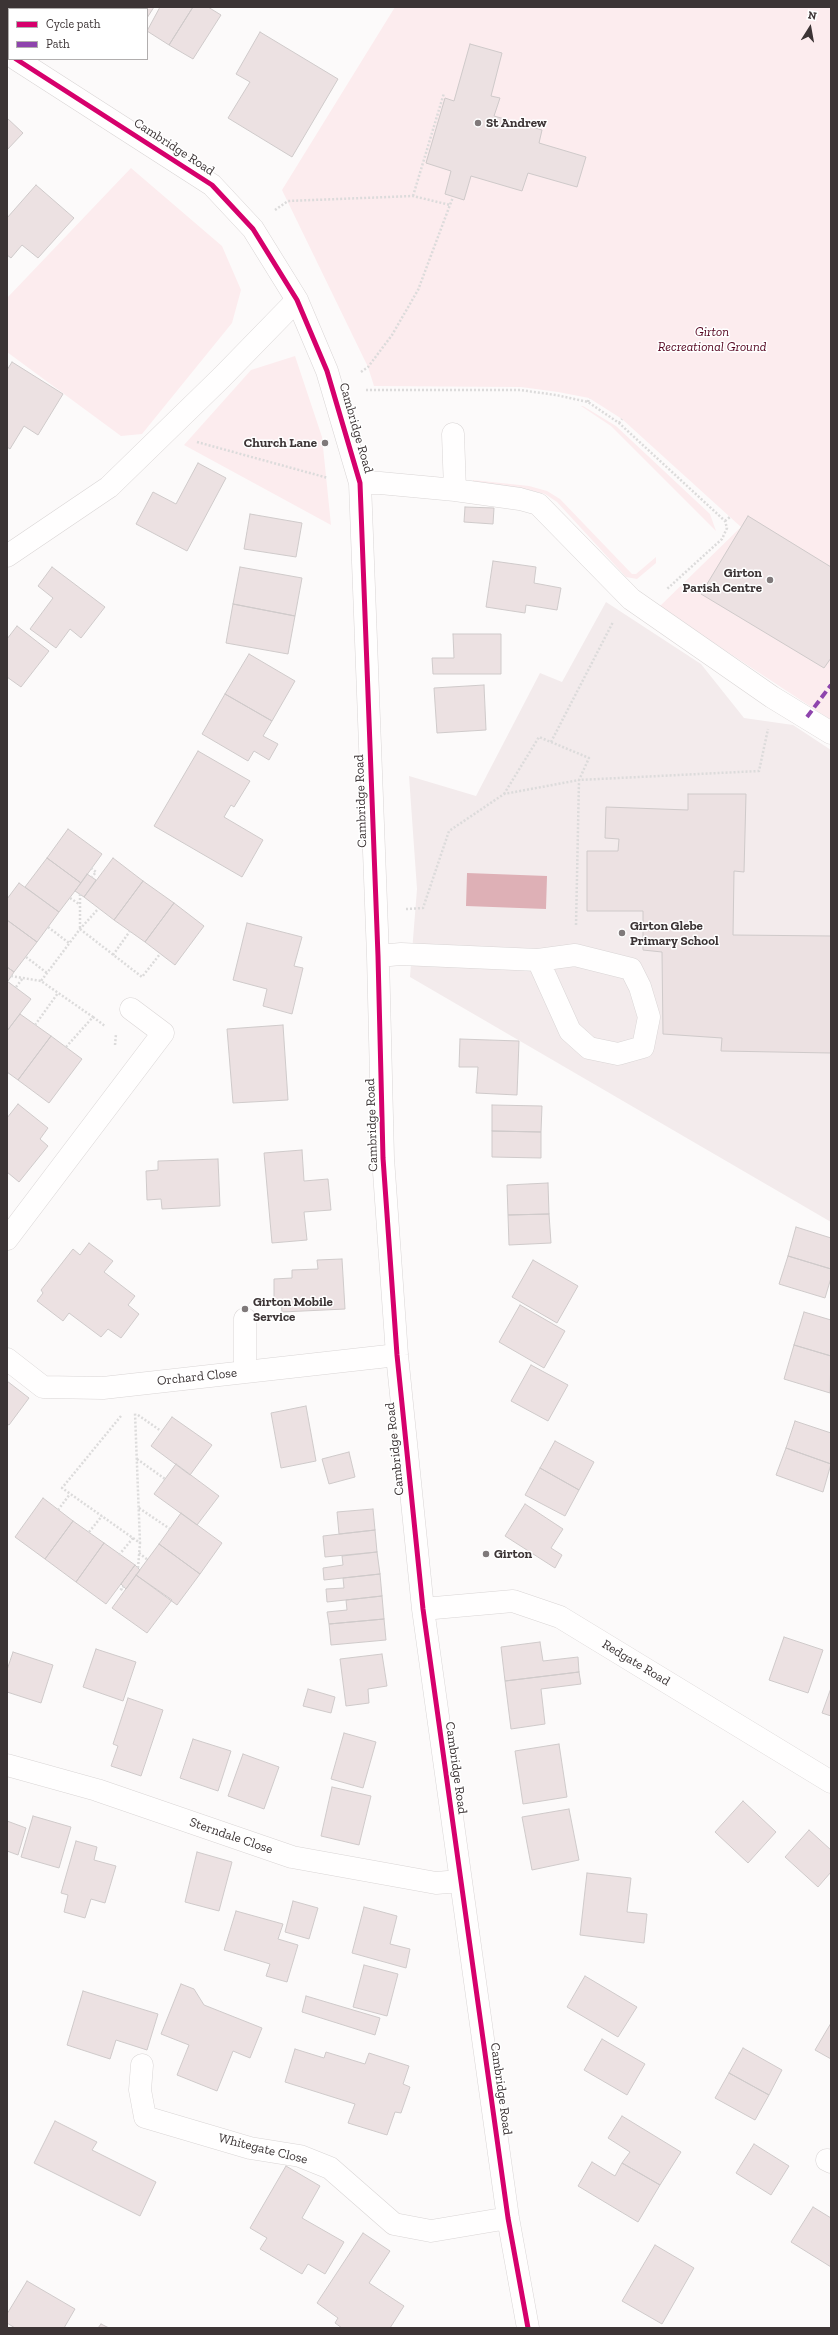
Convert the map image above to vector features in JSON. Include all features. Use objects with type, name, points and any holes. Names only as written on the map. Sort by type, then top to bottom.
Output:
[{"type":"street","name":"Cambridge Road","points":[[18,60],[212,185],[253,228],[297,300],[328,371],[360,484],[378,956],[383,1158],[397,1355],[423,1609],[508,2218],[528,2328]]},
{"type":"street","points":[[7,556],[109,487],[297,300]]},
{"type":"street","points":[[453,434],[455,490]]},
{"type":"street","points":[[360,484],[380,483],[455,490],[520,499],[538,504],[631,599],[772,697],[831,733]]},
{"type":"street","points":[[378,956],[401,954],[538,960],[575,955],[631,969],[640,988],[648,1017],[643,1047],[618,1054],[589,1048],[570,1031],[538,960]]},
{"type":"street","points":[[7,1239],[163,1033],[131,1009]]},
{"type":"street","points":[[245,1319],[245,1372]]},
{"type":"street","name":"Orchard Close","points":[[7,1359],[43,1387],[103,1388],[134,1392],[245,1372],[397,1355]]},
{"type":"street","name":"Redgate Road","points":[[423,1609],[513,1601],[560,1617],[831,1782]]},
{"type":"street","name":"Sterndale Close","points":[[7,1765],[97,1790],[292,1857],[436,1884],[460,1881]]},
{"type":"street","name":"Whitegate Close","points":[[142,2065],[140,2090],[145,2117],[250,2148],[300,2156],[330,2168],[394,2224],[431,2231],[508,2218]]},
{"type":"path","points":[[413,196],[444,93]]},
{"type":"path","points":[[253,228],[288,201],[413,196],[450,205]]},
{"type":"path","points":[[361,372],[368,367],[392,335],[418,290],[454,197]]},
{"type":"path","points":[[366,390],[520,390],[588,402],[619,423],[725,521],[727,528],[722,538],[644,609]]},
{"type":"path","points":[[588,402],[589,398]]},
{"type":"path","points":[[619,423],[622,419]]},
{"type":"path","points":[[164,433],[334,480]]},
{"type":"path","points":[[725,521],[730,518]]},
{"type":"path","points":[[551,742],[614,621]]},
{"type":"path","points":[[424,908],[449,831],[504,794],[579,780],[759,771],[770,720],[772,697]]},
{"type":"path","points":[[504,794],[539,736],[589,758],[579,780],[575,955]]},
{"type":"path","points":[[91,868],[96,872],[92,877]]},
{"type":"path","points":[[80,894],[80,929]]},
{"type":"path","points":[[70,898],[80,904]]},
{"type":"path","points":[[41,981],[80,929],[99,908]]},
{"type":"path","points":[[48,927],[69,943]]},
{"type":"path","points":[[80,929],[142,977],[160,954]]},
{"type":"path","points":[[113,955],[130,931]]},
{"type":"path","points":[[26,957],[47,973]]},
{"type":"path","points":[[12,976],[41,981],[93,1017],[66,1048]]},
{"type":"path","points":[[16,988],[23,978]]},
{"type":"path","points":[[36,1025],[58,993]]},
{"type":"path","points":[[134,1392],[140,1543],[138,1568]]},
{"type":"path","points":[[134,1392],[62,1488],[140,1543]]},
{"type":"path","points":[[135,1413],[161,1431]]},
{"type":"path","points":[[137,1459],[165,1479]]},
{"type":"path","points":[[58,1510],[70,1494]]},
{"type":"path","points":[[138,1508],[170,1529]]},
{"type":"path","points":[[89,1532],[102,1516]]},
{"type":"path","points":[[119,1555],[133,1538]]},
{"type":"path","points":[[139,1553],[148,1560]]},
{"type":"path","points":[[124,1586],[122,1589],[124,1591]]},
{"type":"shaded area","name":"Girton Glebe Primary School","points":[[606,602],[701,664],[744,718],[793,725],[831,750],[831,1222],[410,977],[417,889],[409,776],[476,796],[540,673],[562,682]]},
{"type":"shaded area","points":[[467,873],[547,876],[546,909],[466,906]]},
{"type":"green space","name":"Girton Recreational Ground","points":[[395,7],[831,7],[831,720],[659,607],[741,527],[622,419],[589,398],[521,387],[374,386],[368,367],[282,190]]},
{"type":"green space","points":[[131,168],[222,246],[241,290],[232,323],[142,434],[121,436],[7,352],[7,298]]},
{"type":"green space","points":[[295,356],[322,437],[331,525],[184,445],[251,370]]},
{"type":"green space","points":[[581,406],[616,426],[710,514],[716,531],[611,426]]},
{"type":"green space","points":[[473,480],[529,486],[547,491],[560,499],[632,574],[636,574],[656,557],[656,563],[637,579],[626,577],[557,502],[545,494],[529,490],[473,484]]},
{"type":"building","points":[[106,7],[154,7],[148,16],[148,8]]},
{"type":"building","points":[[160,7],[193,7],[169,45],[148,32]]},
{"type":"building","points":[[193,7],[208,7],[221,15],[193,59],[169,45]]},
{"type":"building","points":[[260,32],[338,79],[292,157],[228,118],[250,82],[236,74]]},
{"type":"building","name":"St Andrew","points":[[470,44],[502,53],[491,96],[500,98],[494,116],[542,130],[539,143],[586,157],[577,187],[528,173],[522,191],[471,176],[464,200],[445,194],[451,171],[426,163],[445,98],[454,101]]},
{"type":"building","points":[[7,118],[23,133],[7,150]]},
{"type":"building","points":[[36,185],[74,218],[38,258],[22,245],[11,258],[7,255],[7,218]]},
{"type":"building","points":[[12,362],[63,394],[38,435],[24,426],[10,449],[7,447],[7,370]]},
{"type":"building","points":[[198,463],[226,478],[187,551],[136,524],[153,492],[176,504]]},
{"type":"building","points":[[465,507],[494,508],[493,524],[464,522]]},
{"type":"building","points":[[250,514],[302,523],[296,557],[244,549]]},
{"type":"building","name":"Girton Parish Centre","points":[[748,516],[831,567],[831,658],[824,668],[701,594]]},
{"type":"building","points":[[493,561],[536,567],[534,583],[561,588],[557,610],[526,605],[525,613],[486,607]]},
{"type":"building","points":[[52,567],[105,607],[81,638],[70,629],[56,648],[30,629],[53,598],[38,586]]},
{"type":"building","points":[[240,567],[302,578],[295,616],[233,604]]},
{"type":"building","points":[[233,604],[295,616],[288,654],[226,643]]},
{"type":"building","points":[[17,626],[49,651],[21,687],[7,677],[7,639]]},
{"type":"building","points":[[453,634],[501,634],[501,674],[433,674],[432,658],[454,658]]},
{"type":"building","points":[[249,654],[295,681],[272,721],[225,694]]},
{"type":"building","points":[[484,685],[486,730],[437,733],[434,688]]},
{"type":"building","points":[[225,694],[272,721],[263,736],[278,744],[269,760],[254,751],[248,761],[202,734]]},
{"type":"building","points":[[198,751],[250,781],[234,807],[231,805],[224,817],[263,840],[242,877],[154,826]]},
{"type":"building","points":[[688,794],[746,794],[744,872],[734,871],[733,935],[831,936],[831,1053],[721,1051],[722,1038],[663,1034],[662,952],[643,950],[643,911],[587,911],[587,851],[618,851],[619,839],[605,838],[606,807],[688,810]]},
{"type":"building","points":[[68,829],[102,854],[81,883],[47,858]]},
{"type":"building","points":[[47,858],[81,883],[59,912],[25,887]]},
{"type":"building","points":[[113,858],[143,881],[114,920],[84,897]]},
{"type":"building","points":[[87,874],[96,880],[84,897],[75,891]]},
{"type":"building","points":[[143,881],[174,903],[145,942],[114,920]]},
{"type":"building","points":[[19,883],[59,912],[37,942],[7,920],[7,899]]},
{"type":"building","points":[[174,903],[204,926],[175,965],[145,942]]},
{"type":"building","points":[[7,920],[37,942],[14,972],[7,967]]},
{"type":"building","points":[[247,923],[302,937],[294,966],[303,968],[292,1014],[263,1006],[267,989],[233,980]]},
{"type":"building","points":[[7,967],[14,972],[8,981],[7,981]]},
{"type":"building","points":[[7,981],[31,999],[7,1031]]},
{"type":"building","points":[[20,1014],[51,1036],[18,1080],[7,1072],[7,1031]]},
{"type":"building","points":[[283,1025],[288,1100],[233,1103],[227,1029]]},
{"type":"building","points":[[51,1036],[82,1059],[49,1103],[18,1080]]},
{"type":"building","points":[[460,1039],[519,1041],[517,1095],[476,1093],[478,1067],[459,1067]]},
{"type":"building","points":[[18,1104],[48,1128],[40,1139],[48,1146],[19,1182],[7,1172],[7,1118]]},
{"type":"building","points":[[492,1105],[542,1106],[541,1132],[492,1131]]},
{"type":"building","points":[[492,1131],[541,1132],[541,1158],[492,1157]]},
{"type":"building","points":[[302,1150],[304,1181],[328,1179],[331,1210],[304,1212],[307,1240],[272,1243],[264,1153]]},
{"type":"building","points":[[218,1159],[220,1206],[162,1209],[161,1199],[147,1200],[146,1171],[158,1170],[158,1161]]},
{"type":"building","points":[[548,1183],[549,1214],[508,1215],[507,1185]]},
{"type":"building","points":[[549,1214],[551,1243],[509,1245],[508,1215]]},
{"type":"building","points":[[796,1227],[831,1238],[831,1269],[788,1256]]},
{"type":"building","points":[[89,1243],[113,1261],[104,1272],[135,1296],[128,1305],[139,1314],[121,1338],[108,1329],[101,1337],[69,1313],[63,1321],[37,1301],[43,1293],[41,1290],[73,1249],[80,1255]]},
{"type":"building","points":[[788,1256],[831,1269],[831,1278],[825,1298],[779,1284]]},
{"type":"building","points":[[342,1259],[345,1309],[282,1312],[281,1300],[274,1301],[274,1279],[292,1278],[292,1270],[318,1269],[317,1260]]},
{"type":"building","points":[[533,1260],[578,1286],[557,1323],[512,1297]]},
{"type":"building","points":[[520,1305],[565,1331],[544,1368],[499,1342]]},
{"type":"building","points":[[804,1312],[831,1320],[831,1356],[794,1345]]},
{"type":"building","points":[[794,1345],[831,1356],[830,1393],[784,1379]]},
{"type":"building","points":[[531,1365],[568,1385],[548,1421],[511,1401]]},
{"type":"building","points":[[7,1381],[29,1398],[9,1425],[7,1424]]},
{"type":"building","points":[[306,1406],[316,1461],[281,1468],[271,1413]]},
{"type":"building","points":[[172,1417],[212,1445],[190,1475],[151,1446]]},
{"type":"building","points":[[795,1421],[831,1433],[831,1464],[786,1448]]},
{"type":"building","points":[[555,1441],[594,1462],[579,1490],[540,1468]]},
{"type":"building","points":[[786,1448],[831,1464],[823,1492],[776,1475]]},
{"type":"building","points":[[349,1452],[355,1477],[329,1484],[322,1459]]},
{"type":"building","points":[[176,1464],[219,1496],[197,1525],[154,1494]]},
{"type":"building","points":[[540,1468],[579,1490],[565,1516],[525,1495]]},
{"type":"building","points":[[43,1498],[73,1521],[45,1559],[15,1537]]},
{"type":"building","points":[[525,1504],[563,1529],[551,1548],[562,1555],[555,1568],[505,1536]]},
{"type":"building","points":[[373,1509],[375,1530],[339,1534],[337,1512]]},
{"type":"building","points":[[181,1513],[222,1543],[200,1574],[159,1544]]},
{"type":"building","points":[[73,1521],[104,1543],[76,1582],[45,1559]]},
{"type":"building","points":[[375,1530],[377,1552],[325,1557],[323,1536]]},
{"type":"building","points":[[104,1543],[135,1565],[106,1604],[76,1582]]},
{"type":"building","points":[[159,1544],[200,1574],[177,1605],[136,1575]]},
{"type":"building","points":[[377,1552],[380,1574],[324,1580],[323,1568],[343,1565],[342,1556]]},
{"type":"building","points":[[135,1565],[140,1570],[126,1589],[121,1584]]},
{"type":"building","points":[[380,1574],[382,1596],[327,1602],[326,1589],[344,1588],[343,1578]]},
{"type":"building","points":[[136,1575],[172,1600],[147,1633],[112,1608]]},
{"type":"building","points":[[382,1596],[384,1619],[329,1624],[327,1612],[347,1610],[346,1600]]},
{"type":"building","points":[[384,1619],[386,1640],[331,1645],[329,1624]]},
{"type":"building","points":[[784,1637],[823,1650],[808,1693],[769,1680]]},
{"type":"building","points":[[540,1642],[543,1661],[578,1657],[579,1672],[505,1681],[501,1647]]},
{"type":"building","points":[[96,1649],[136,1662],[123,1701],[83,1687]]},
{"type":"building","points":[[13,1652],[53,1665],[41,1703],[7,1692],[7,1670]]},
{"type":"building","points":[[382,1654],[387,1686],[368,1689],[369,1703],[346,1706],[340,1659]]},
{"type":"building","points":[[579,1672],[581,1684],[541,1689],[545,1724],[511,1729],[505,1681]]},
{"type":"building","points":[[831,1688],[831,1716],[822,1713]]},
{"type":"building","points":[[308,1689],[335,1697],[331,1713],[303,1706]]},
{"type":"building","points":[[128,1698],[163,1710],[141,1776],[111,1766],[118,1746],[113,1744]]},
{"type":"building","points":[[344,1733],[376,1742],[363,1788],[331,1779]]},
{"type":"building","points":[[193,1739],[231,1751],[218,1791],[180,1778]]},
{"type":"building","points":[[559,1744],[567,1797],[523,1804],[515,1751]]},
{"type":"building","points":[[243,1754],[279,1767],[264,1809],[228,1796]]},
{"type":"building","points":[[332,1787],[371,1796],[359,1845],[321,1836]]},
{"type":"building","points":[[743,1801],[776,1832],[748,1863],[715,1832]]},
{"type":"building","points":[[569,1809],[579,1860],[532,1870],[522,1817]]},
{"type":"building","points":[[33,1816],[71,1827],[59,1868],[21,1857]]},
{"type":"building","points":[[7,1821],[26,1828],[18,1855],[7,1851]]},
{"type":"building","points":[[809,1830],[831,1850],[831,1872],[818,1887],[785,1857]]},
{"type":"building","points":[[76,1841],[97,1847],[94,1860],[116,1866],[105,1903],[91,1899],[85,1918],[64,1912],[68,1895],[61,1893]]},
{"type":"building","points":[[197,1852],[232,1862],[219,1911],[185,1902]]},
{"type":"building","points":[[587,1873],[631,1878],[627,1912],[647,1914],[644,1943],[580,1935]]},
{"type":"building","points":[[293,1901],[318,1908],[309,1939],[285,1932]]},
{"type":"building","points":[[364,1907],[397,1916],[390,1944],[410,1949],[406,1968],[352,1953]]},
{"type":"building","points":[[236,1911],[283,1924],[278,1939],[298,1945],[287,1982],[266,1976],[270,1964],[224,1950]]},
{"type":"building","points":[[364,1965],[398,1974],[387,2016],[353,2007]]},
{"type":"building","points":[[585,1976],[637,2007],[618,2037],[567,2007]]},
{"type":"building","points":[[181,1984],[194,1989],[204,2005],[262,2028],[250,2058],[233,2051],[217,2091],[177,2075],[189,2045],[161,2034]]},
{"type":"building","points":[[83,1991],[158,2014],[147,2050],[116,2040],[110,2059],[67,2045]]},
{"type":"building","points":[[306,1996],[380,2018],[375,2035],[302,2012]]},
{"type":"building","points":[[831,2023],[831,2059],[815,2050]]},
{"type":"building","points":[[602,2039],[645,2064],[627,2095],[584,2070]]},
{"type":"building","points":[[743,2048],[782,2070],[769,2095],[729,2073]]},
{"type":"building","points":[[295,2049],[324,2058],[326,2052],[365,2064],[369,2053],[409,2066],[403,2084],[410,2087],[401,2113],[395,2112],[387,2135],[348,2123],[355,2104],[285,2082]]},
{"type":"building","points":[[729,2073],[769,2095],[755,2120],[715,2098]]},
{"type":"building","points":[[622,2116],[681,2152],[660,2185],[622,2163],[630,2152],[608,2138]]},
{"type":"building","points":[[55,2121],[97,2142],[92,2150],[156,2182],[140,2216],[34,2163]]},
{"type":"building","points":[[754,2144],[789,2166],[771,2195],[736,2173]]},
{"type":"building","points":[[592,2162],[615,2176],[622,2163],[660,2185],[638,2222],[578,2186]]},
{"type":"building","points":[[286,2166],[320,2186],[302,2218],[344,2242],[325,2274],[308,2264],[302,2274],[260,2249],[267,2238],[250,2228]]},
{"type":"building","points":[[813,2207],[831,2218],[831,2267],[791,2242]]},
{"type":"building","points":[[363,2233],[390,2251],[369,2283],[404,2306],[390,2328],[342,2328],[335,2323],[338,2318],[317,2303]]},
{"type":"building","points":[[655,2245],[694,2268],[662,2324],[622,2301]]},
{"type":"building","points":[[27,2281],[75,2309],[64,2328],[15,2328],[7,2323],[7,2314]]},
{"type":"building","points":[[101,2324],[109,2328],[98,2328]]},
{"type":"marked path","points":[[807,717],[831,685]]},
{"type":"cycle path","points":[[18,60],[212,185],[253,229],[297,300],[327,371],[360,483],[378,956],[383,1158],[397,1355],[423,1609],[508,2218],[528,2328]]},
{"type":"place","name":"St Andrew","points":[[478,123]]},
{"type":"place","name":"Church Lane","points":[[325,443]]},
{"type":"place","name":"Girton Parish Centre","points":[[770,580]]},
{"type":"place","name":"Girton Glebe Primary School","points":[[622,933]]},
{"type":"place","name":"Girton Mobile Service","points":[[245,1309]]},
{"type":"place","name":"Girton","points":[[486,1554]]}]
